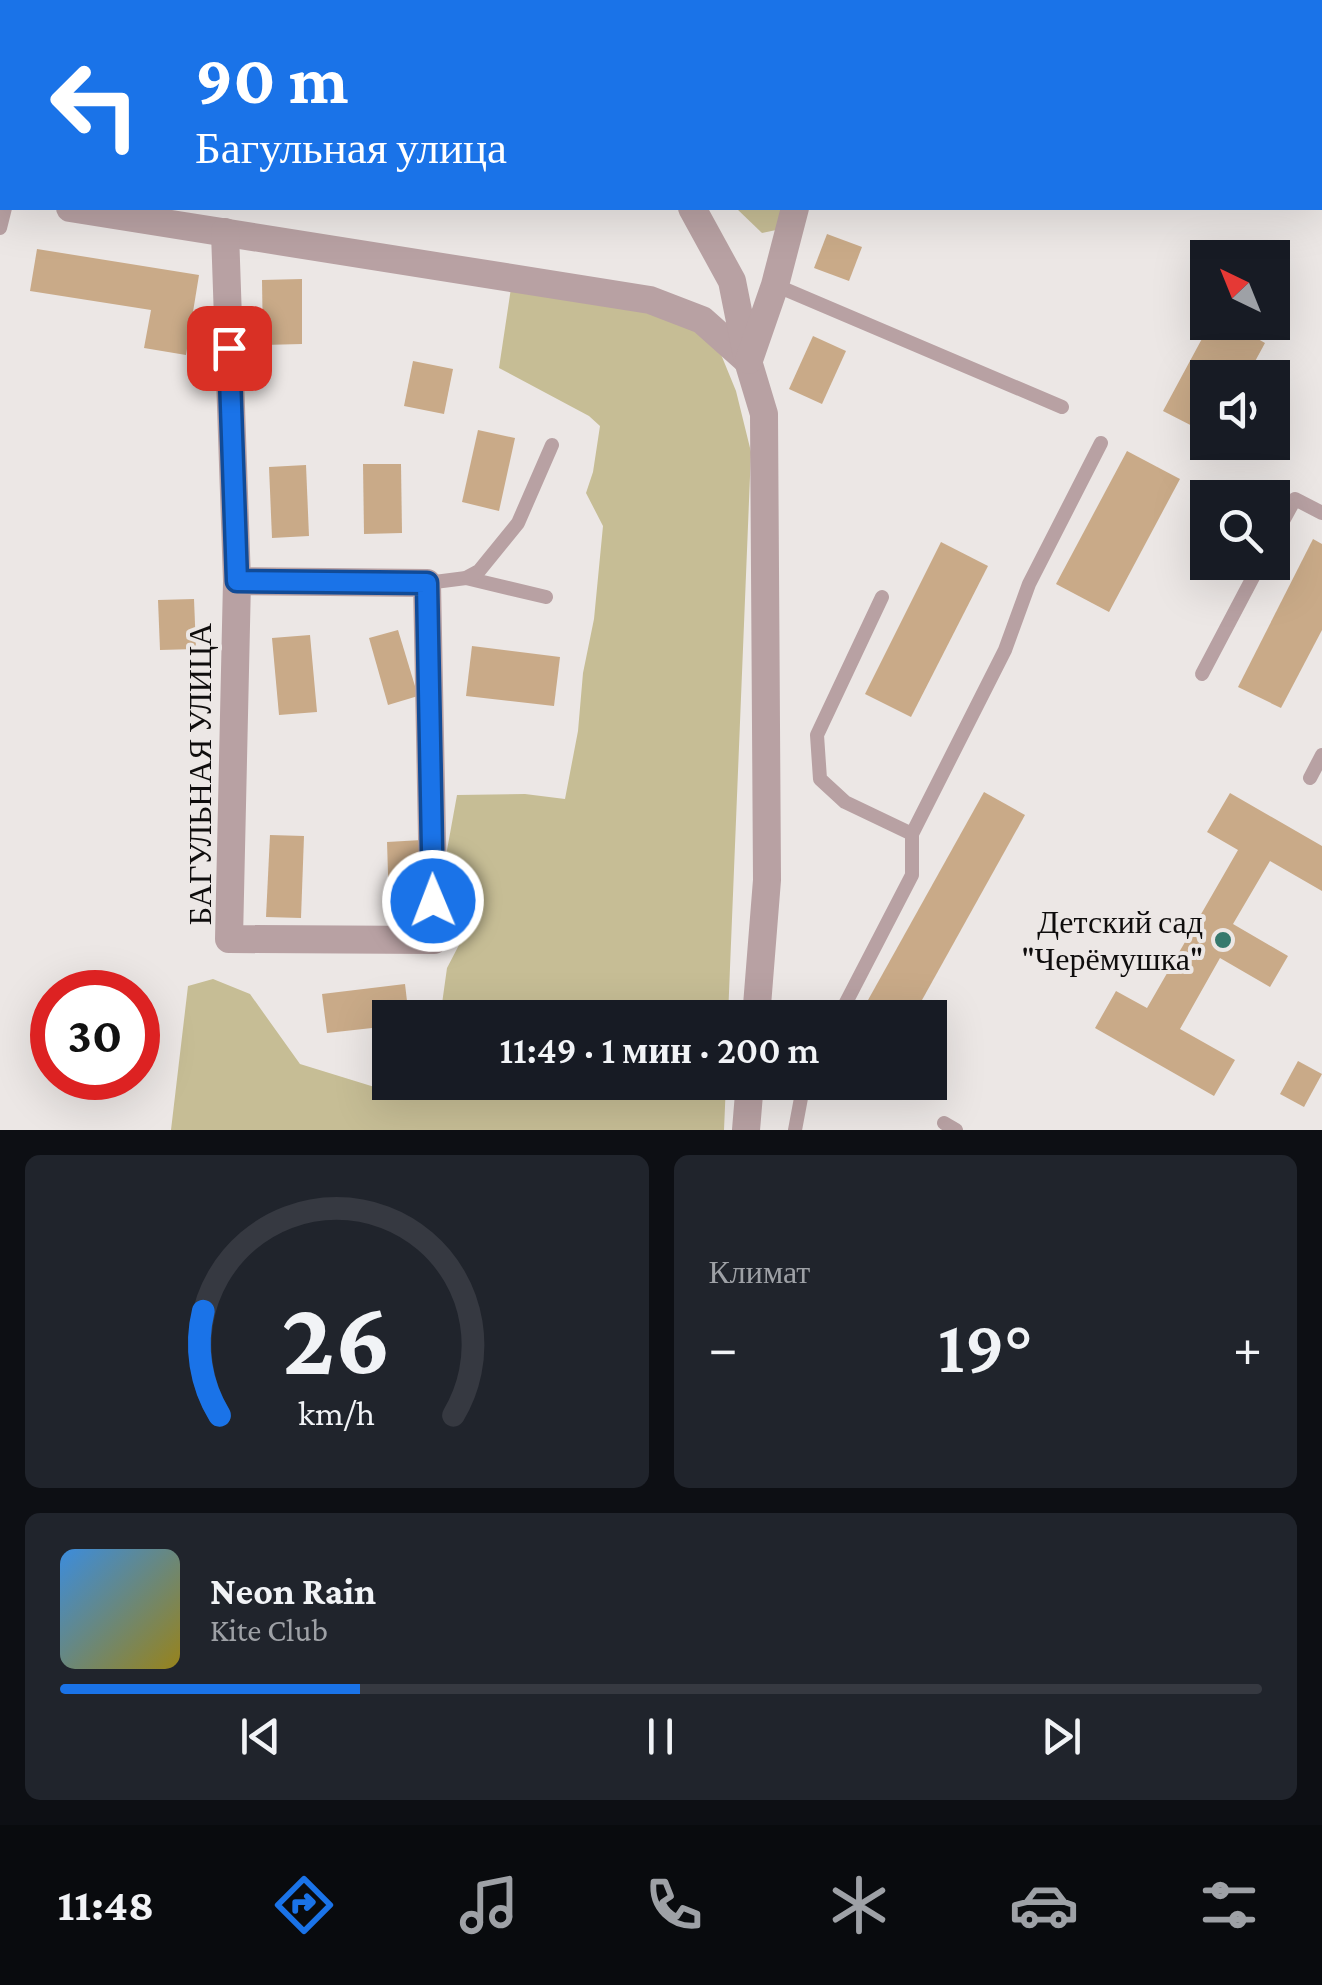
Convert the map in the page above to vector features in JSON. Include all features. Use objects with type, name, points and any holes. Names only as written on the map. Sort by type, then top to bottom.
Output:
[{"type":"street","points":[[83,210],[650,300],[702,320],[748,361]]},
{"type":"street","points":[[693,210],[732,281],[748,361],[764,414],[767,880],[757,1000]]},
{"type":"street","points":[[748,361],[775,285],[794,210]]},
{"type":"street","name":"БАГУЛЬНАЯ УЛИЦА","points":[[225,232],[237,581],[229,939],[434,940],[427,583],[237,581]]},
{"type":"street","points":[[746,1130],[748,1100]]},
{"type":"lane","points":[[775,285],[1062,407]]},
{"type":"lane","points":[[847,1000],[912,875],[912,834],[1005,650],[1028,584],[1102,444]]},
{"type":"lane","points":[[466,578],[480,570],[518,523],[552,445]]},
{"type":"lane","points":[[1290,508],[1295,499],[1322,513]]},
{"type":"lane","points":[[427,583],[466,578],[546,597]]},
{"type":"lane","points":[[1202,674],[1252,580]]},
{"type":"lane","points":[[882,597],[817,736],[820,779],[845,802],[912,834]]},
{"type":"lane","points":[[1310,778],[1322,755]]},
{"type":"lane","points":[[794,1130],[800,1100]]},
{"type":"shaded area","points":[[738,210],[788,210],[781,229],[762,233]]},
{"type":"shaded area","points":[[511,288],[636,307],[692,325],[720,352],[736,391],[751,452],[729,1000],[443,1000],[447,968],[472,920],[443,872],[457,795],[525,794],[565,799],[594,619],[603,526],[586,493],[600,426],[589,416],[499,368]]},
{"type":"shaded area","points":[[213,979],[250,994],[300,1064],[372,1086],[372,1100],[725,1100],[724,1130],[171,1130],[188,986]]},
{"type":"building","points":[[827,234],[862,247],[849,281],[814,268]]},
{"type":"building","points":[[37,249],[199,275],[186,355],[144,348],[151,310],[30,291]]},
{"type":"building","points":[[302,279],[302,344],[263,345],[262,280]]},
{"type":"building","points":[[813,336],[846,351],[822,404],[789,389]]},
{"type":"building","points":[[1201,340],[1265,343],[1256,360],[1191,360]]},
{"type":"building","points":[[413,361],[453,369],[444,414],[404,406]]},
{"type":"building","points":[[1190,361],[1190,425],[1163,411]]},
{"type":"building","points":[[478,430],[515,438],[499,511],[462,502]]},
{"type":"building","points":[[1127,451],[1180,479],[1109,612],[1056,584]]},
{"type":"building","points":[[363,464],[401,464],[402,533],[364,534]]},
{"type":"building","points":[[306,465],[309,536],[272,538],[269,467]]},
{"type":"building","points":[[1313,539],[1322,544],[1322,630],[1281,708],[1238,687]]},
{"type":"building","points":[[941,542],[988,566],[911,717],[865,694]]},
{"type":"building","points":[[194,599],[196,649],[160,650],[158,600]]},
{"type":"building","points":[[398,630],[418,696],[388,705],[369,638]]},
{"type":"building","points":[[310,635],[317,712],[279,715],[272,638]]},
{"type":"building","points":[[472,646],[560,657],[554,706],[466,696]]},
{"type":"building","points":[[984,792],[1025,815],[922,1000],[868,1000]]},
{"type":"building","name":"Детский сад \"Черёмушка\"","points":[[1230,793],[1322,846],[1322,891],[1270,861],[1233,924],[1288,956],[1270,987],[1220,958],[1180,1029],[1235,1060],[1214,1096],[1095,1028],[1116,991],[1147,1008],[1238,850],[1207,832]]},
{"type":"building","points":[[270,835],[304,836],[301,918],[266,917]]},
{"type":"building","points":[[422,840],[424,904],[389,905],[387,842]]},
{"type":"building","points":[[405,984],[407,1000],[372,1000],[372,1028],[327,1033],[322,994]]},
{"type":"building","points":[[1298,1061],[1322,1074],[1304,1107],[1280,1094]]},
{"type":"place","name":"Детский сад \"Черёмушка\"","points":[[1223,940]]},
{"type":"route","points":[[229,348],[237,581],[427,583],[433,901]]}]
